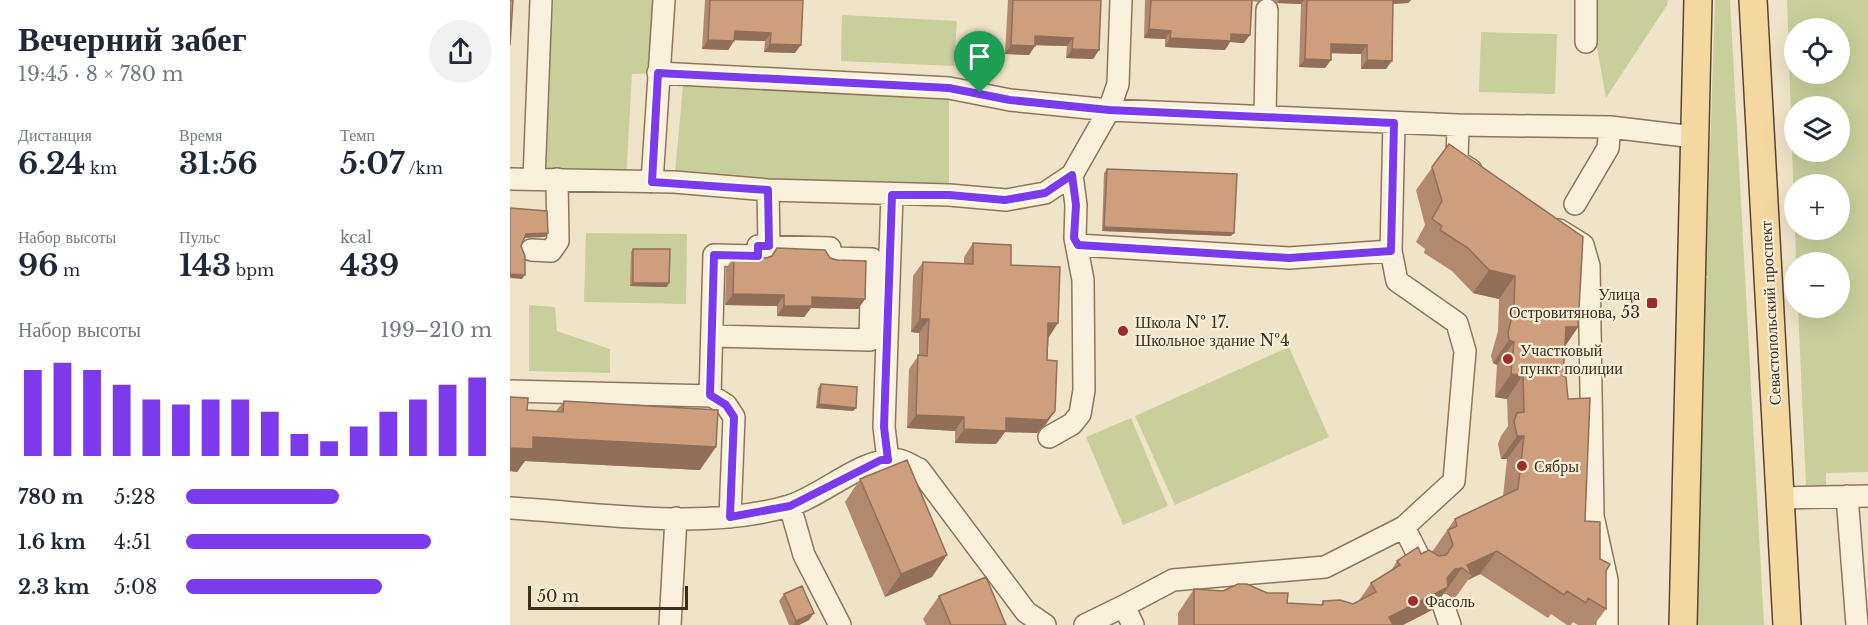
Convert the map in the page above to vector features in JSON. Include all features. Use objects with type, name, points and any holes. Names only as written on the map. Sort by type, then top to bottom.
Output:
[{"type":"main road","points":[[1683,625],[1698,0]]},
{"type":"main road","name":"Севастопольский проспект","points":[[1753,0],[1787,625]]},
{"type":"lane","points":[[534,179],[541,0]]},
{"type":"lane","points":[[652,182],[664,0]]},
{"type":"lane","points":[[510,179],[652,182],[768,190],[949,195],[1005,200],[1045,193],[1072,175],[1109,110],[1118,84],[1121,0]]},
{"type":"lane","points":[[1586,0],[1586,42]]},
{"type":"lane","points":[[1265,117],[1267,10]]},
{"type":"lane","points":[[658,73],[949,88],[1010,100],[1109,110],[1394,123],[1610,127],[1694,136]]},
{"type":"lane","points":[[1085,625],[1129,616],[1173,580],[1325,567],[1404,527],[1454,481],[1465,351],[1458,323],[1397,281],[1391,251],[1402,165],[1394,123]]},
{"type":"lane","points":[[1458,125],[1457,161],[1486,180]]},
{"type":"lane","points":[[1575,204],[1608,148],[1610,127]]},
{"type":"lane","points":[[1049,437],[1072,424],[1080,414],[1084,390],[1083,280],[1078,245],[1074,238],[1076,205],[1072,175]]},
{"type":"lane","points":[[531,250],[551,251],[558,242],[557,179]]},
{"type":"lane","points":[[768,190],[769,246]]},
{"type":"lane","points":[[888,460],[884,427],[892,195]]},
{"type":"lane","points":[[1544,219],[1583,245],[1589,266],[1593,516],[1607,580],[1607,625]]},
{"type":"lane","points":[[1078,245],[1289,258],[1391,251]]},
{"type":"lane","points":[[710,395],[714,255],[758,256],[758,246],[769,246],[830,248],[830,258],[872,259],[870,340],[712,336]]},
{"type":"lane","points":[[510,391],[710,395],[726,405],[734,417],[730,517]]},
{"type":"lane","points":[[510,508],[676,518],[730,517],[790,506],[881,460],[900,460],[919,469],[1026,612],[1045,625]]},
{"type":"lane","points":[[1847,496],[1857,625]]},
{"type":"lane","points":[[1780,498],[1868,496]]},
{"type":"lane","points":[[790,506],[804,555],[840,625]]},
{"type":"lane","points":[[673,625],[676,518]]},
{"type":"lane","points":[[1404,527],[1424,567]]},
{"type":"lane","points":[[1443,604],[1450,625]]},
{"type":"green space","points":[[541,0],[664,0],[658,73],[632,74],[626,181],[534,179]]},
{"type":"green space","points":[[1596,0],[1668,0],[1667,5],[1606,98],[1596,42]]},
{"type":"green space","points":[[1715,0],[1730,0],[1764,625],[1694,625],[1706,279],[1709,276],[1706,276]]},
{"type":"green space","points":[[1787,0],[1868,0],[1868,472],[1826,473],[1826,486],[1806,486],[1798,318],[1850,318],[1850,252],[1796,252],[1795,240],[1850,240],[1850,174],[1793,174],[1792,162],[1850,162],[1850,96],[1790,96],[1790,84],[1850,84],[1850,18],[1788,18]]},
{"type":"green space","points":[[842,15],[957,21],[954,66],[841,61]]},
{"type":"green space","points":[[1481,32],[1557,34],[1555,94],[1479,92]]},
{"type":"green space","points":[[684,76],[949,88],[949,195],[674,182]]},
{"type":"green space","points":[[586,233],[687,234],[686,304],[584,302]]},
{"type":"green space","points":[[529,305],[555,307],[557,331],[610,349],[610,373],[529,371]]},
{"type":"green space","points":[[1289,347],[1329,437],[1175,505],[1135,416]]},
{"type":"green space","points":[[1131,418],[1168,506],[1123,525],[1086,437]]},
{"type":"building","points":[[510,0],[513,0],[510,45]]},
{"type":"building","points":[[710,0],[803,0],[801,45],[770,44],[771,33],[735,31],[734,41],[708,40]]},
{"type":"building","points":[[1013,0],[1101,0],[1099,50],[1072,49],[1073,38],[1035,36],[1035,46],[1011,45]]},
{"type":"building","points":[[1151,0],[1252,0],[1250,35],[1231,34],[1231,41],[1170,38],[1171,31],[1149,29]]},
{"type":"building","points":[[1307,0],[1393,0],[1392,61],[1367,60],[1367,45],[1331,44],[1331,60],[1305,59]]},
{"type":"building","points":[[1449,144],[1583,237],[1578,327],[1566,327],[1563,376],[1566,377],[1568,399],[1590,398],[1585,521],[1600,522],[1600,559],[1610,564],[1606,571],[1606,609],[1588,598],[1586,603],[1567,591],[1564,595],[1497,551],[1467,565],[1472,575],[1462,568],[1455,569],[1447,578],[1448,587],[1389,617],[1393,625],[1194,625],[1194,589],[1223,591],[1238,584],[1247,584],[1267,593],[1288,593],[1287,603],[1323,605],[1323,601],[1340,600],[1353,604],[1376,592],[1371,583],[1400,565],[1397,561],[1418,547],[1421,554],[1429,550],[1439,556],[1446,555],[1453,545],[1448,530],[1457,526],[1455,519],[1518,489],[1524,436],[1517,436],[1514,421],[1517,413],[1524,412],[1523,375],[1511,374],[1514,342],[1509,340],[1508,333],[1514,308],[1515,276],[1489,270],[1468,248],[1440,230],[1442,226],[1432,219],[1442,201],[1432,167]]},
{"type":"building","points":[[1107,169],[1237,174],[1234,233],[1104,227]]},
{"type":"building","points":[[510,208],[547,211],[548,233],[526,234],[521,246],[525,256],[525,275],[510,274]]},
{"type":"building","points":[[973,243],[1011,245],[1011,265],[1060,267],[1058,323],[1048,323],[1047,360],[1057,361],[1055,411],[1047,420],[1006,418],[1006,431],[964,429],[964,417],[916,415],[918,355],[927,356],[929,319],[920,319],[923,262],[973,264]]},
{"type":"building","points":[[777,248],[825,250],[830,258],[837,260],[866,261],[865,299],[812,297],[812,306],[784,306],[784,295],[733,294],[734,257],[766,258],[772,256]]},
{"type":"building","points":[[633,249],[670,249],[669,283],[633,283]]},
{"type":"building","points":[[821,384],[857,387],[856,408],[819,404]]},
{"type":"building","points":[[510,397],[528,398],[527,410],[563,412],[564,401],[718,410],[716,447],[533,437],[533,449],[510,448]]},
{"type":"building","points":[[907,460],[947,555],[901,574],[860,479]]},
{"type":"building","points":[[986,577],[1006,625],[951,625],[939,596]]},
{"type":"building","points":[[802,586],[814,613],[796,621],[784,594]]},
{"type":"place","name":"Улица Островитянова, 53","points":[[1652,303]]},
{"type":"place","name":"Школа № 17. Школьное здание №4","points":[[1123,331]]},
{"type":"place","name":"Участковый пункт полиции","points":[[1508,359]]},
{"type":"place","name":"Сябры","points":[[1522,466]]},
{"type":"place","name":"Фасоль","points":[[1413,601]]},
{"type":"route","points":[[658,73],[732,79],[949,88],[980,93],[1010,100],[1109,110],[1394,123],[1395,163],[1391,251],[1289,258],[1078,245],[1074,238],[1076,205],[1072,175],[1045,193],[1005,200],[949,195],[892,195],[892,254],[884,427],[888,460],[881,460],[790,506],[730,517],[734,417],[726,405],[710,395],[714,255],[758,256],[758,246],[769,246],[768,190],[652,182],[658,73]]}]
